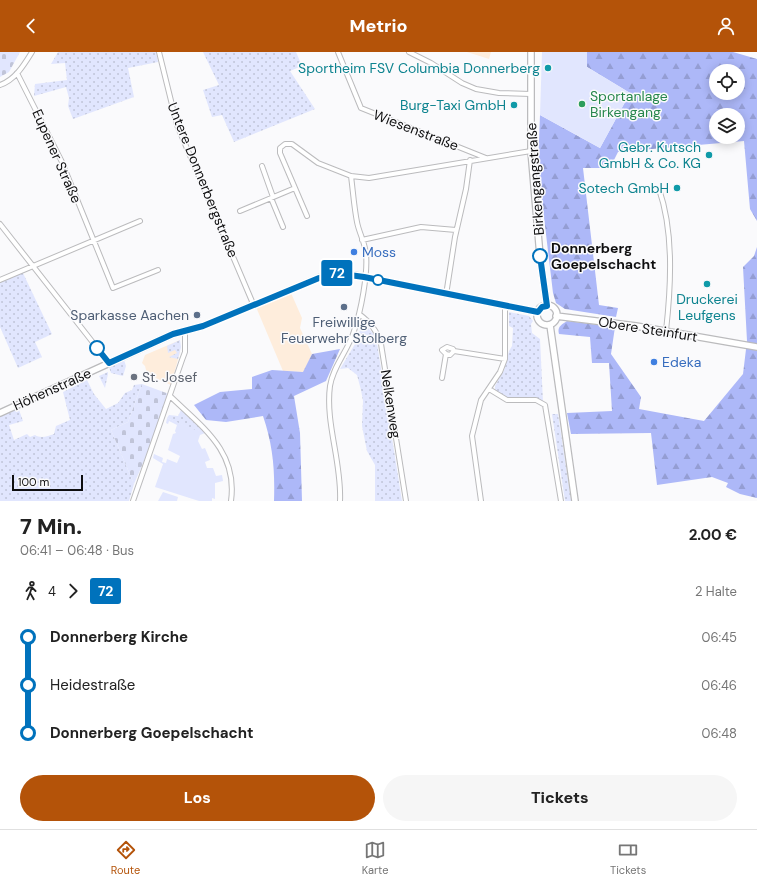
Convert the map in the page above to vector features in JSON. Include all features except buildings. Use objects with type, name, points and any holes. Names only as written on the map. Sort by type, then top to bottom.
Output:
[{"type":"street","points":[[0,85],[7,83],[17,73],[32,52]]},
{"type":"street","name":"Untere Donnerbergstraße","points":[[159,52],[177,125],[254,306]]},
{"type":"street","name":"Wiesenstraße","points":[[338,52],[361,108],[486,158]]},
{"type":"street","points":[[409,52],[431,63],[462,83],[476,89],[499,93],[531,94]]},
{"type":"street","name":"Birkengangstraße","points":[[532,52],[531,151],[540,256],[547,306]]},
{"type":"street","name":"Eupener Straße","points":[[17,73],[61,160],[113,288],[158,270]]},
{"type":"street","points":[[307,216],[280,153],[282,146],[288,143],[292,144],[318,163],[351,176],[369,178],[531,151]]},
{"type":"street","points":[[446,294],[456,230],[466,189],[470,160]]},
{"type":"street","points":[[262,166],[283,227]]},
{"type":"street","points":[[340,501],[339,464],[329,399],[330,387],[332,375],[351,340],[359,314],[366,258],[357,222],[351,176]]},
{"type":"street","points":[[240,211],[295,188]]},
{"type":"street","points":[[659,189],[664,202],[670,265],[670,294],[666,331]]},
{"type":"street","points":[[0,280],[140,221]]},
{"type":"street","points":[[0,224],[109,363]]},
{"type":"street","points":[[362,240],[421,227],[456,230]]},
{"type":"street","name":"Höhenstraße","points":[[0,412],[173,334],[203,326],[328,274],[343,274],[364,277],[538,312]]},
{"type":"street","points":[[481,501],[474,460],[472,436],[478,409],[500,372],[505,359],[505,305]]},
{"type":"street","points":[[547,306],[554,310],[556,316],[554,321],[550,324],[540,322],[538,319],[538,312],[542,307],[547,306]]},
{"type":"street","name":"Nelkenweg","points":[[359,314],[371,324],[377,332],[381,344],[406,501]]},
{"type":"street","name":"Obere Steinfurt","points":[[556,316],[666,331],[757,347]]},
{"type":"street","points":[[550,324],[575,501]]},
{"type":"street","points":[[133,501],[185,352],[185,330]]},
{"type":"street","points":[[446,354],[442,350],[445,347],[454,351],[505,359]]},
{"type":"street","points":[[446,354],[450,355],[454,351]]},
{"type":"street","points":[[442,378],[446,354]]},
{"type":"street","points":[[489,389],[507,400],[536,400],[545,406],[560,501]]},
{"type":"street","points":[[170,396],[218,444],[229,468],[232,482],[231,501]]},
{"type":"shaded area","points":[[467,52],[491,52],[489,59]]},
{"type":"shaded area","points":[[291,293],[302,318],[300,328],[312,354],[304,372],[283,371],[256,307]]},
{"type":"shaded area","points":[[180,340],[180,352],[171,385],[147,374],[145,366],[142,363],[145,355]]},
{"type":"green space","points":[[0,52],[20,52],[9,72],[0,77]]},
{"type":"green space","points":[[58,52],[156,52],[158,62],[128,68],[134,97],[73,119],[68,106],[69,98],[66,87],[34,96],[35,84],[67,80],[65,63],[51,64]]},
{"type":"green space","points":[[203,52],[296,52],[302,66],[290,71],[315,109],[234,142],[222,115],[212,117],[203,90],[219,85]]},
{"type":"green space","name":"Sportanlage Birkengang","points":[[542,52],[587,52],[587,67],[630,93],[600,148],[540,115]]},
{"type":"green space","points":[[587,52],[733,52],[757,59],[757,221],[750,209],[744,144],[745,108],[709,108],[710,144],[618,152],[610,168],[583,168],[599,305],[618,308],[616,317],[565,309],[556,303],[553,293],[538,167],[540,115],[600,148],[630,93],[587,67]]},
{"type":"green space","points":[[757,247],[757,498],[740,494],[726,487],[728,483],[712,477],[657,485],[651,433],[571,434],[567,413],[612,411],[609,363],[592,363],[590,337],[559,334],[559,328],[567,321],[615,327],[611,354],[641,397],[639,409],[704,421],[743,374],[747,341],[743,267],[754,256]]},
{"type":"green space","points":[[22,271],[52,334],[35,342],[42,357],[18,368],[0,327],[0,281]]},
{"type":"green space","points":[[509,312],[529,316],[533,321],[531,324],[532,333],[540,339],[543,402],[507,398],[495,392],[495,386],[504,370],[509,351],[512,346],[513,328],[509,326]]},
{"type":"green space","points":[[363,322],[376,337],[402,501],[375,501],[375,465],[367,451],[362,426],[363,401],[361,390],[357,375],[348,368],[340,369],[355,344]]},
{"type":"green space","points":[[180,340],[181,347],[178,359],[169,357],[177,353],[175,350],[168,353],[167,346]]},
{"type":"green space","points":[[340,349],[326,381],[294,396],[300,433],[302,501],[274,501],[273,458],[263,416],[226,422],[206,420],[194,405],[220,392],[252,389],[252,377],[272,370],[303,372],[312,354]]},
{"type":"green space","points":[[124,360],[126,366],[123,376],[111,373],[109,367]]},
{"type":"green space","points":[[108,372],[108,374],[105,388],[99,376]]},
{"type":"green space","points":[[87,380],[94,394],[106,409],[118,403],[125,393],[132,390],[134,385],[142,384],[128,422],[111,430],[134,484],[129,501],[0,501],[0,415],[18,407],[23,421],[9,425],[14,440],[27,434],[30,437],[35,435],[44,437],[54,434],[56,426],[70,420],[63,392]]},
{"type":"green space","points":[[142,384],[169,394],[153,440],[134,484],[111,430],[128,422]]},
{"type":"green space","points":[[181,410],[200,428],[198,432],[167,418],[169,415],[178,416]]},
{"type":"green space","points":[[552,414],[558,414],[571,501],[565,501]]},
{"type":"green space","points":[[167,418],[198,431],[200,428],[205,433],[200,435],[198,441],[202,449],[205,448],[210,460],[205,462],[207,468],[213,468],[216,476],[222,475],[223,481],[215,483],[215,499],[212,498],[212,501],[199,501],[155,487],[163,464],[153,458],[154,454],[163,458],[162,462],[166,463],[167,459],[177,463],[180,456],[168,450],[173,434],[176,433],[175,431],[177,425],[169,421],[168,424],[166,423]]},
{"type":"green space","points":[[163,492],[178,497],[177,501],[158,501]]},
{"type":"bus line","name":"72","points":[[97,348],[109,363],[173,334],[203,326],[328,274],[335,273],[364,277],[392,284],[534,310],[538,312],[539,309],[547,306],[540,256]]},
{"type":"place","name":"Sportheim FSV Columbia Donnerberg","points":[[548,68]]},
{"type":"place","name":"Sportanlage Birkengang","points":[[582,104]]},
{"type":"place","name":"Burg-Taxi GmbH","points":[[514,105]]},
{"type":"place","name":"Gebr. Kutsch GmbH & Co. KG","points":[[709,155]]},
{"type":"place","name":"Sotech GmbH","points":[[677,188]]},
{"type":"place","name":"Moss","points":[[354,252]]},
{"type":"place","name":"Donnerberg Goepelschacht","points":[[540,256]]},
{"type":"place","name":"Druckerei Leufgens","points":[[707,284]]},
{"type":"place","name":"Freiwillige Feuerwehr Stolberg","points":[[344,307]]},
{"type":"place","name":"Sparkasse Aachen","points":[[197,315]]},
{"type":"place","name":"Edeka","points":[[654,362]]},
{"type":"place","name":"St. Josef","points":[[134,377]]}]
